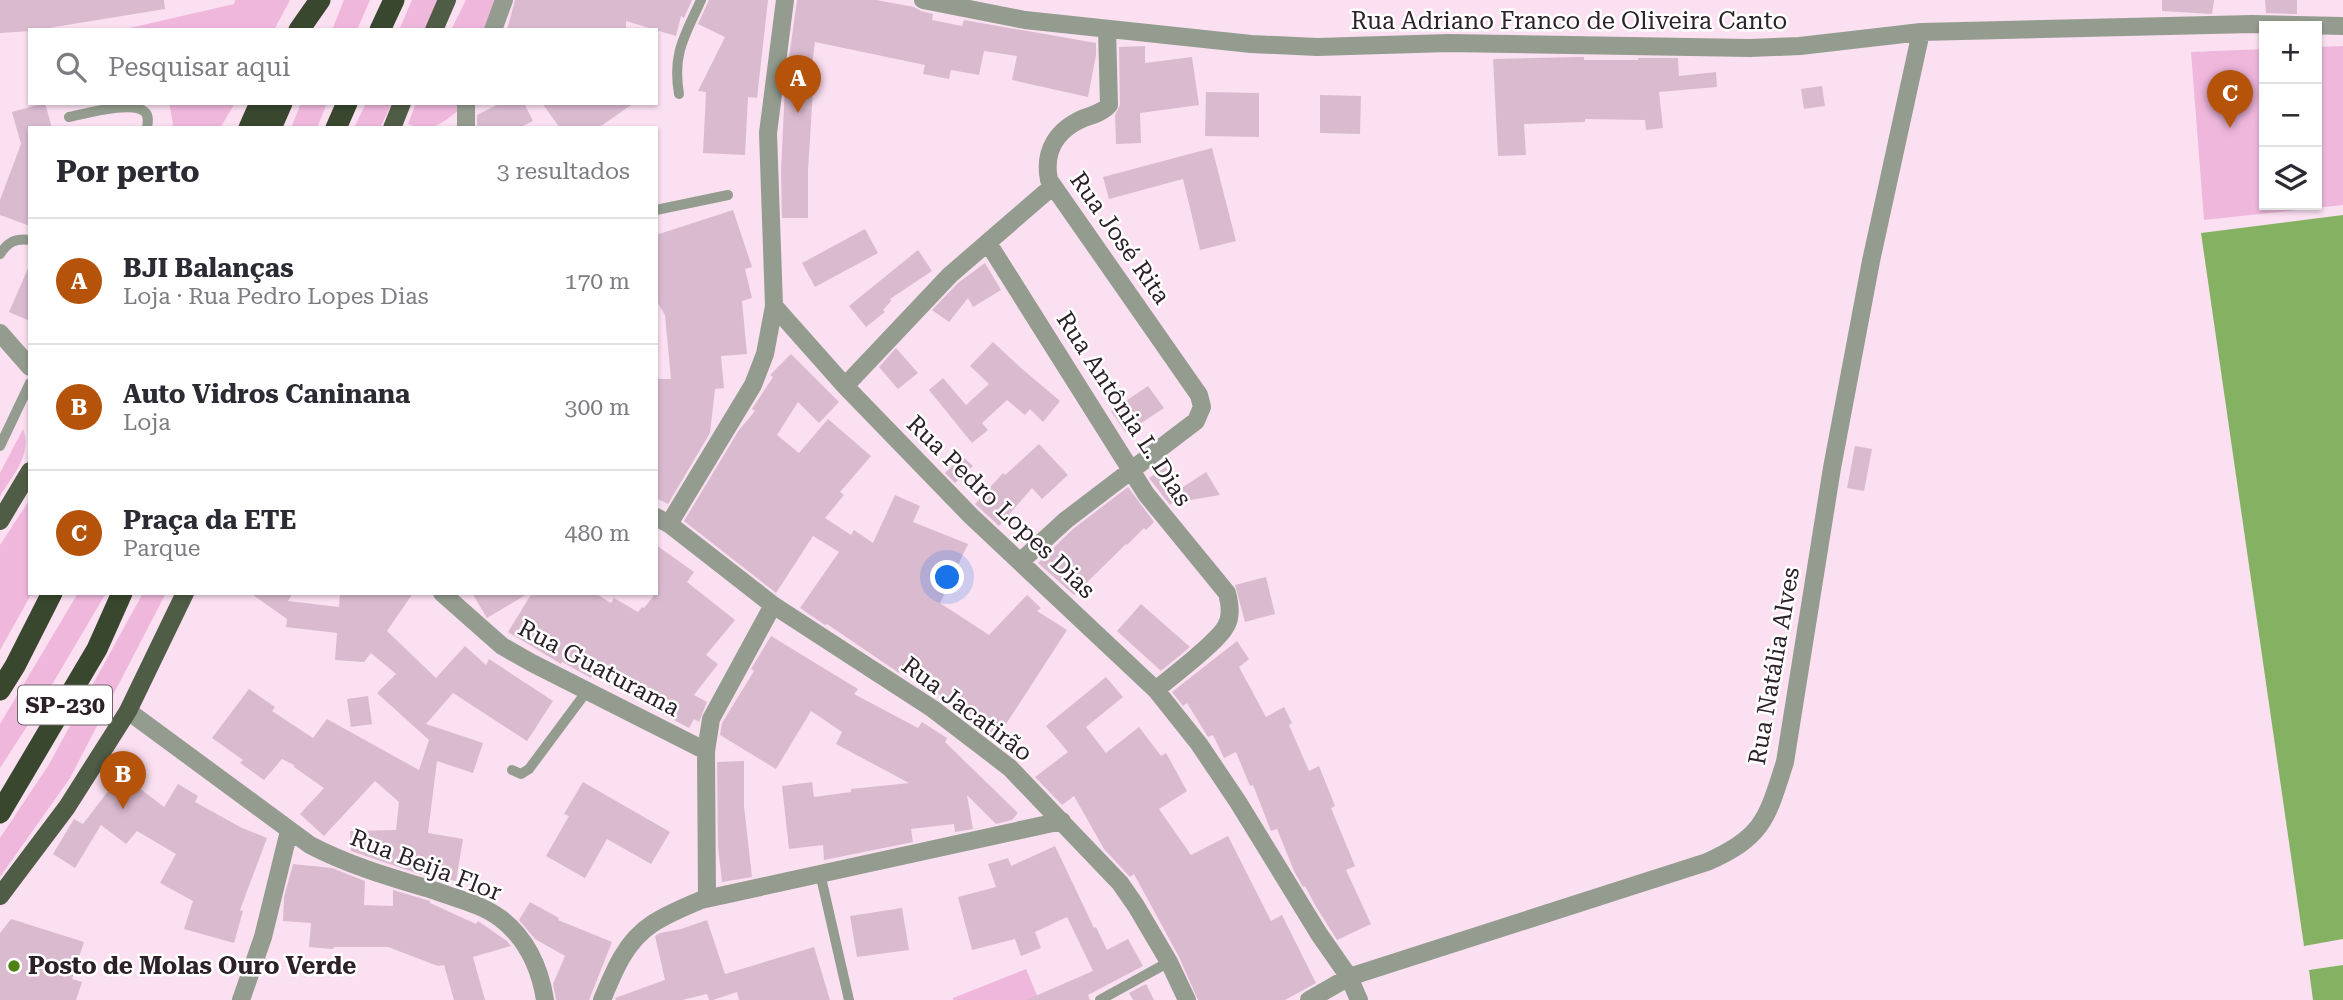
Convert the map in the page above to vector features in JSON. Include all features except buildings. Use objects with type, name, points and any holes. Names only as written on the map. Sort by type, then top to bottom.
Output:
[{"type":"highway","points":[[301,28],[323,0]]},
{"type":"highway","points":[[314,28],[323,0]]},
{"type":"highway","points":[[381,28],[394,0]]},
{"type":"highway","points":[[250,126],[260,105]]},
{"type":"highway","points":[[272,126],[281,105]]},
{"type":"highway","points":[[336,126],[346,105]]},
{"type":"highway","name":"SP-230","points":[[0,690],[51,595]]},
{"type":"highway","name":"SP-230","points":[[0,813],[97,649],[121,595]]},
{"type":"main road","points":[[441,15],[454,0]]},
{"type":"main road","points":[[393,126],[401,105]]},
{"type":"main road","points":[[0,520],[28,474]]},
{"type":"main road","points":[[0,896],[67,807],[128,710],[184,595]]},
{"type":"street","points":[[493,28],[504,0]]},
{"type":"street","points":[[663,520],[753,385],[765,354],[774,306],[768,133],[785,0]]},
{"type":"street","name":"Rua Adriano Franco de Oliveira Canto","points":[[923,0],[1025,20],[1251,44],[1317,47],[1449,43],[1750,48],[1800,46],[1921,32],[2252,24],[2343,26]]},
{"type":"street","name":"Rua José Rita","points":[[1107,29],[1109,105],[1104,110],[1070,125],[1055,139],[1047,168],[1053,186],[1199,395],[1202,407],[1196,421],[1130,469]]},
{"type":"street","name":"Rua Natália Alves","points":[[1309,1000],[1349,977],[1707,862],[1735,850],[1756,832],[1772,802],[1786,762],[1832,468],[1871,261],[1921,32]]},
{"type":"street","points":[[466,105],[466,126]]},
{"type":"street","points":[[845,386],[942,283],[1053,186]]},
{"type":"street","name":"Rua Antônia L. Dias","points":[[988,243],[1146,494],[1221,584],[1230,603],[1227,625],[1222,631],[1156,690]]},
{"type":"street","name":"Rua Pedro Lopes Dias","points":[[774,306],[845,386],[971,516],[1156,690],[1199,744],[1238,802],[1319,934],[1349,977],[1359,1000]]},
{"type":"street","points":[[0,332],[22,350]]},
{"type":"street","points":[[1020,562],[1066,520],[1130,469]]},
{"type":"street","name":"Rua Jacatirão","points":[[663,520],[773,605],[953,723],[1010,768],[1120,883],[1169,961],[1187,1000]]},
{"type":"street","name":"Rua Guaturama","points":[[444,595],[502,646],[706,751]]},
{"type":"street","points":[[707,898],[706,751],[711,719],[773,605]]},
{"type":"street","name":"Rua Beija Flor","points":[[128,710],[310,845],[344,861],[488,910],[500,918],[522,941],[540,975],[545,1000]]},
{"type":"street","points":[[602,1000],[616,966],[630,944],[651,924],[707,898],[1062,821]]},
{"type":"street","points":[[241,1000],[263,937],[289,831]]},
{"type":"lane","points":[[679,94],[676,60],[701,0]]},
{"type":"lane","points":[[69,117],[124,107],[134,108],[148,116],[147,126]]},
{"type":"lane","points":[[658,210],[728,195]]},
{"type":"lane","points":[[0,254],[15,240],[28,240]]},
{"type":"lane","points":[[0,446],[28,387]]},
{"type":"lane","points":[[512,770],[521,774],[529,769],[587,691]]},
{"type":"lane","points":[[820,873],[849,1000]]},
{"type":"lane","points":[[1100,1000],[1169,961]]},
{"type":"shaded area","points":[[235,0],[290,0],[275,28],[130,28],[234,4]]},
{"type":"shaded area","points":[[344,0],[370,0],[358,28],[333,28]]},
{"type":"shaded area","points":[[412,0],[438,0],[427,28],[400,28]]},
{"type":"shaded area","points":[[466,0],[496,0],[486,28],[452,28]]},
{"type":"shaded area","points":[[2343,46],[2343,205],[2322,207],[2322,84],[2322,47]]},
{"type":"shaded area","points":[[2259,49],[2259,210],[2297,210],[2204,220],[2191,52]]},
{"type":"shaded area","points":[[169,105],[234,105],[221,126],[172,126]]},
{"type":"shaded area","points":[[300,105],[326,105],[318,126],[292,126]]},
{"type":"shaded area","points":[[365,105],[391,105],[381,126],[355,126]]},
{"type":"shaded area","points":[[415,105],[459,105],[458,111],[435,126],[408,124]]},
{"type":"shaded area","points":[[2343,215],[2343,939],[2304,946],[2201,233]]},
{"type":"shaded area","points":[[23,429],[23,456],[0,496],[0,473]]},
{"type":"shaded area","points":[[28,502],[28,595],[31,595],[0,650],[0,545]]},
{"type":"shaded area","points":[[77,595],[105,595],[0,768],[0,724]]},
{"type":"shaded area","points":[[142,595],[165,595],[70,778],[0,877],[0,838],[48,766]]},
{"type":"shaded area","points":[[2343,965],[2343,1000],[2313,1000],[2309,970]]},
{"type":"shaded area","points":[[1026,969],[1039,1000],[953,1000],[953,998]]},
{"type":"place","name":"BJI Balanças","points":[[798,113]]},
{"type":"place","name":"Praça da ETE","points":[[2230,128]]},
{"type":"place","name":"Auto Vidros Caninana","points":[[123,809]]},
{"type":"place","name":"Posto de Molas Ouro Verde","points":[[14,966]]}]
